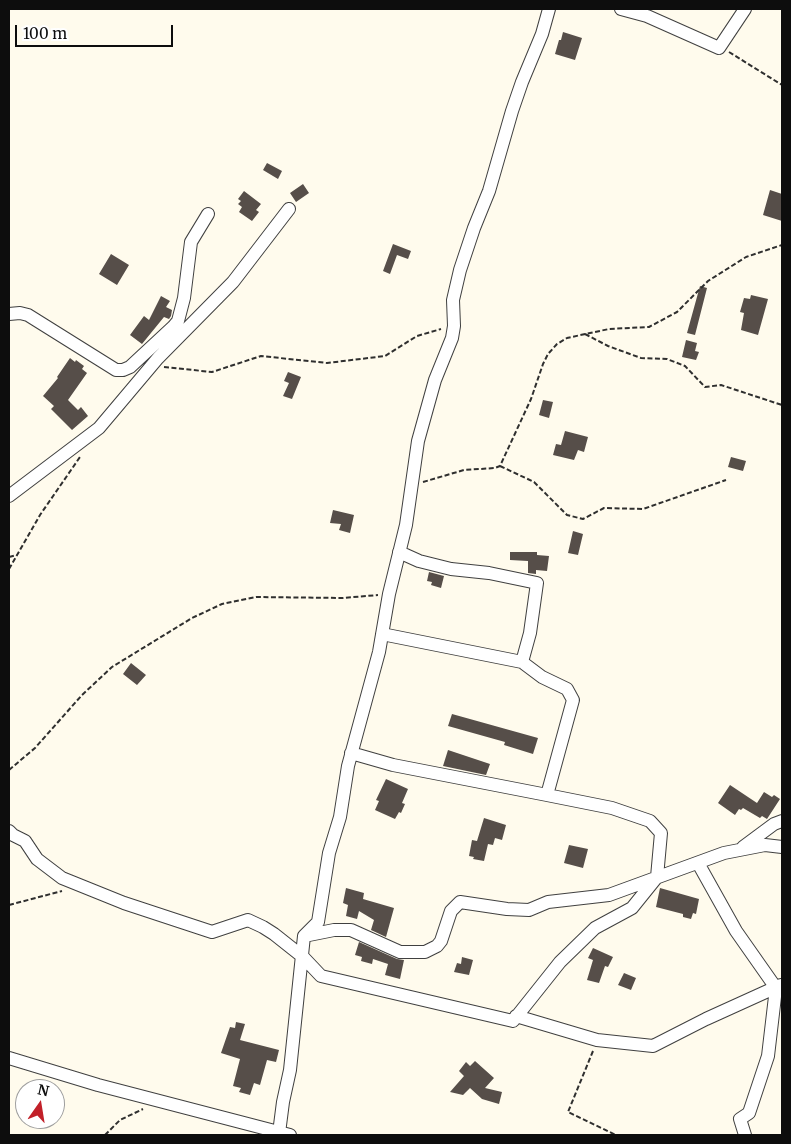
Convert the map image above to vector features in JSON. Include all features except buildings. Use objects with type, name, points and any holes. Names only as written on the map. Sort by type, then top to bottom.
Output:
[{"type":"street","points":[[9,1058],[98,1085],[279,1135],[283,1102],[290,1070],[304,936],[318,922],[330,853],[340,817],[352,753],[379,652],[389,594],[406,525],[418,442],[435,380],[452,338],[454,300],[460,270],[489,191],[514,104],[542,34],[549,9]]},
{"type":"street","points":[[621,9],[646,16],[718,48],[745,9]]},
{"type":"street","points":[[9,496],[99,428],[152,366],[233,282],[289,209]]},
{"type":"street","points":[[9,314],[20,313],[28,315],[116,370],[130,367],[178,321],[184,298],[190,242],[208,214]]},
{"type":"street","points":[[399,552],[420,561],[451,569],[489,573],[537,583],[530,633],[522,662]]},
{"type":"street","points":[[382,634],[522,662],[542,677],[567,689],[574,700],[547,795]]},
{"type":"street","points":[[9,830],[13,836],[25,841],[37,859],[62,878],[124,903],[212,932],[248,920],[274,934],[322,976],[513,1021],[560,962],[595,928],[632,908],[657,877],[661,833],[650,821],[612,808],[394,766],[352,753]]},
{"type":"street","points":[[739,850],[774,824],[782,821]]},
{"type":"street","points":[[304,936],[334,930],[351,930],[400,952],[425,952],[438,946],[451,910],[460,902],[507,909],[529,910],[548,902],[609,895],[724,853],[765,845],[782,847]]},
{"type":"street","points":[[698,863],[736,931],[779,986],[768,1056],[749,1113],[740,1119],[745,1135]]},
{"type":"street","points":[[516,1016],[597,1040],[653,1046],[706,1019],[779,986]]},
{"type":"path","points":[[722,43],[730,54],[782,84]]},
{"type":"path","points":[[500,466],[531,399],[548,354],[557,344],[567,338],[585,334],[649,327],[677,312],[708,281],[746,257],[782,245]]},
{"type":"path","points":[[152,366],[212,372],[261,356],[328,364],[385,356],[417,336],[454,326]]},
{"type":"path","points":[[585,334],[608,346],[642,358],[667,359],[685,366],[705,387],[721,385],[782,405]]},
{"type":"path","points":[[9,569],[40,515],[83,453]]},
{"type":"path","points":[[412,486],[442,475],[464,470],[500,466],[534,482],[567,515],[583,519],[604,508],[643,509],[726,480]]},
{"type":"path","points":[[9,558],[17,555]]},
{"type":"path","points":[[9,770],[34,748],[82,695],[112,667],[207,610],[222,604],[256,597],[343,598],[389,594]]},
{"type":"path","points":[[9,905],[64,891]]},
{"type":"path","points":[[597,1040],[568,1112],[616,1135]]},
{"type":"path","points":[[105,1135],[120,1120],[158,1101]]}]
